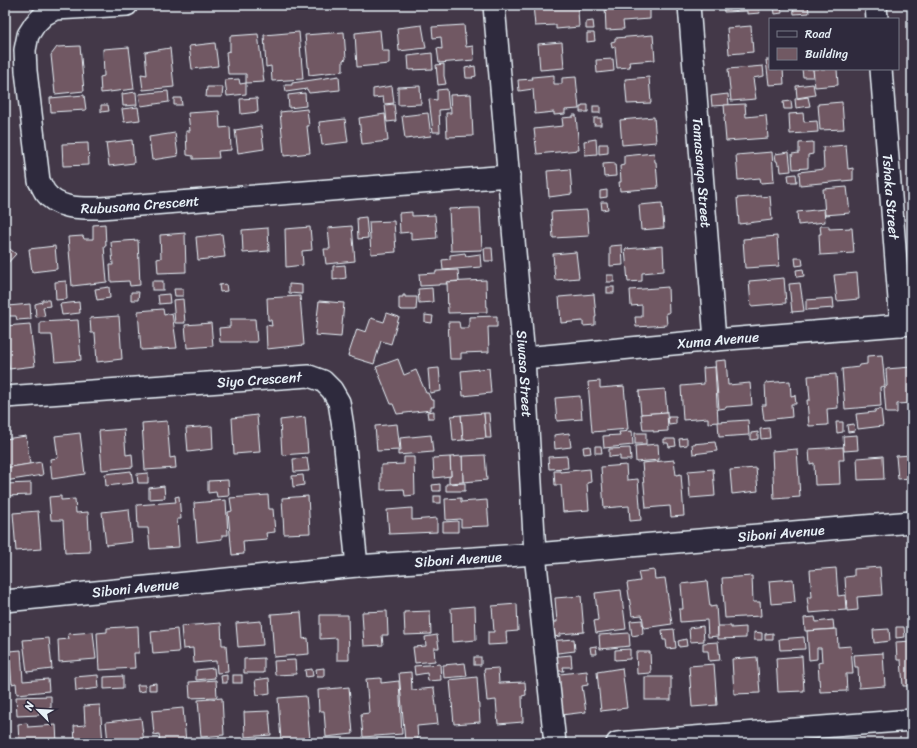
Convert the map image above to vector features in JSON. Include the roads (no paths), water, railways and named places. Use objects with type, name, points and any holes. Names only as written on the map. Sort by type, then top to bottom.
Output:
[{"type":"street","name":"Rubusana Crescent","points":[[127,5],[55,9],[44,15],[35,24],[28,35],[25,50],[26,71],[40,181],[45,193],[53,200],[63,205],[78,209],[101,208],[509,176]]},
{"type":"street","name":"Siwasa Street","points":[[494,5],[524,358],[535,554],[555,743]]},
{"type":"street","name":"Tamasanqa Street","points":[[689,5],[715,340]]},
{"type":"street","points":[[876,5],[878,18]]},
{"type":"street","name":"Tshaka Street","points":[[881,70],[906,325]]},
{"type":"street","name":"Xuma Avenue","points":[[524,358],[715,340],[906,325]]},
{"type":"street","name":"Siyo Crescent","points":[[5,397],[309,376],[323,380],[332,390],[339,402],[343,427],[357,566]]},
{"type":"street","name":"Siboni Avenue","points":[[5,601],[357,566],[535,554],[912,522]]},
{"type":"street","points":[[617,743],[744,738],[912,720]]}]
